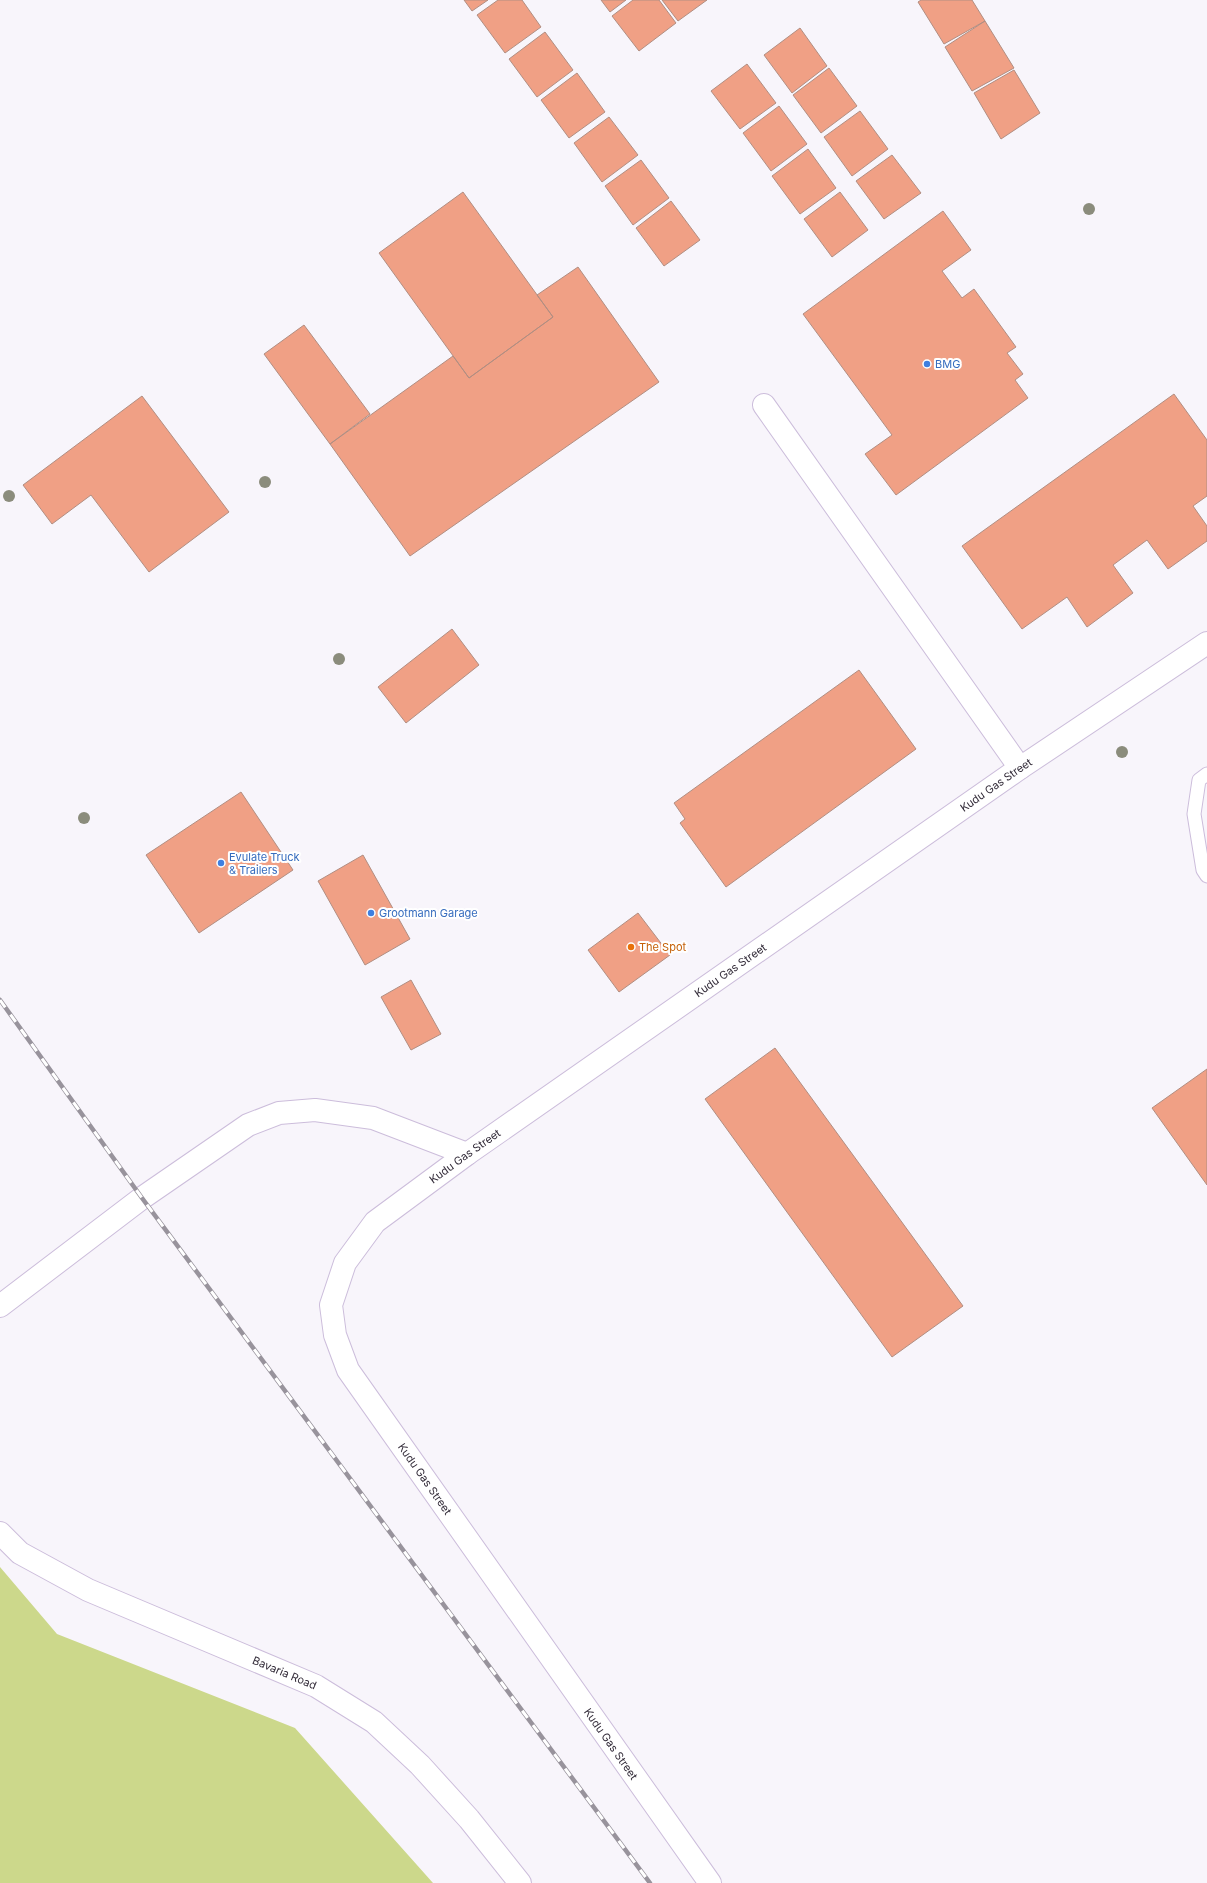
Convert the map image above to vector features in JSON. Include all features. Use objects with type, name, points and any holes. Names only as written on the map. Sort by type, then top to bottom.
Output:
[{"type":"street","points":[[764,405],[1020,768]]},
{"type":"street","name":"Kudu Gas Street","points":[[710,1883],[348,1370],[335,1335],[331,1305],[345,1263],[375,1222],[467,1154],[1020,768],[1207,643]]},
{"type":"street","points":[[0,1306],[142,1198],[248,1125],[279,1113],[315,1110],[373,1118],[467,1154]]},
{"type":"street","name":"Bavaria Road","points":[[0,1532],[20,1553],[88,1590],[316,1686],[374,1722],[420,1765],[469,1819],[520,1883]]},
{"type":"lane","points":[[1207,774],[1199,780],[1194,814],[1203,870],[1207,876]]},
{"type":"green space","points":[[0,1567],[57,1634],[295,1728],[433,1883],[0,1883]]},
{"type":"building","points":[[464,0],[488,0],[472,11]]},
{"type":"building","points":[[498,0],[522,0],[541,27],[505,53],[477,15]]},
{"type":"building","points":[[601,0],[626,0],[610,12]]},
{"type":"building","points":[[633,0],[659,0],[676,23],[639,51],[612,16]]},
{"type":"building","points":[[662,0],[707,0],[678,21]]},
{"type":"building","points":[[921,0],[972,0],[985,21],[944,44],[918,2]]},
{"type":"building","points":[[985,21],[1014,68],[972,91],[945,47]]},
{"type":"building","points":[[800,28],[827,66],[792,93],[764,55]]},
{"type":"building","points":[[545,32],[573,70],[537,97],[509,59]]},
{"type":"building","points":[[747,64],[776,103],[740,129],[711,91]]},
{"type":"building","points":[[829,68],[857,106],[821,133],[793,95]]},
{"type":"building","points":[[1014,70],[1040,113],[1001,139],[974,93]]},
{"type":"building","points":[[577,73],[605,112],[569,138],[541,100]]},
{"type":"building","points":[[779,106],[807,144],[771,171],[743,133]]},
{"type":"building","points":[[860,111],[888,149],[852,176],[824,137]]},
{"type":"building","points":[[609,117],[638,155],[602,182],[574,143]]},
{"type":"building","points":[[808,149],[836,188],[800,214],[772,176]]},
{"type":"building","points":[[892,155],[921,193],[884,219],[856,181]]},
{"type":"building","points":[[641,160],[669,198],[633,225],[605,186]]},
{"type":"building","points":[[463,192],[553,317],[469,378],[379,253]]},
{"type":"building","points":[[840,192],[868,230],[832,257],[804,219]]},
{"type":"building","points":[[671,201],[700,240],[664,266],[636,228]]},
{"type":"building","name":"BMG","points":[[943,211],[971,250],[942,271],[962,298],[974,289],[1016,347],[1007,353],[1023,374],[1015,380],[1028,398],[896,495],[865,454],[892,435],[803,314]]},
{"type":"building","points":[[578,267],[659,382],[410,556],[330,444],[453,356],[469,378],[553,317],[537,295]]},
{"type":"building","points":[[304,325],[370,414],[330,444],[264,354]]},
{"type":"building","points":[[1174,394],[1207,440],[1207,496],[1193,506],[1207,526],[1207,541],[1168,569],[1147,540],[1113,565],[1133,593],[1087,627],[1067,597],[1022,629],[962,546]]},
{"type":"building","points":[[142,396],[229,512],[149,572],[91,495],[52,524],[23,485]]},
{"type":"building","points":[[452,629],[479,665],[406,723],[378,687]]},
{"type":"building","points":[[859,670],[916,749],[726,887],[680,823],[685,819],[674,803]]},
{"type":"building","points":[[241,792],[293,870],[199,933],[146,855]]},
{"type":"building","points":[[363,855],[410,939],[365,965],[318,881]]},
{"type":"building","points":[[638,913],[670,955],[619,992],[588,950]]},
{"type":"building","points":[[411,980],[441,1034],[411,1050],[381,997]]},
{"type":"building","points":[[775,1048],[963,1306],[892,1357],[705,1099]]},
{"type":"building","points":[[1207,1069],[1207,1185],[1152,1108]]},
{"type":"railway","points":[[0,1000],[142,1198],[650,1883]]},
{"type":"place","name":"BMG","points":[[927,364]]},
{"type":"place","name":"Evulate Truck & Trailers","points":[[221,863]]},
{"type":"place","name":"Grootmann Garage","points":[[371,913]]},
{"type":"place","name":"The Spot","points":[[631,947]]}]
